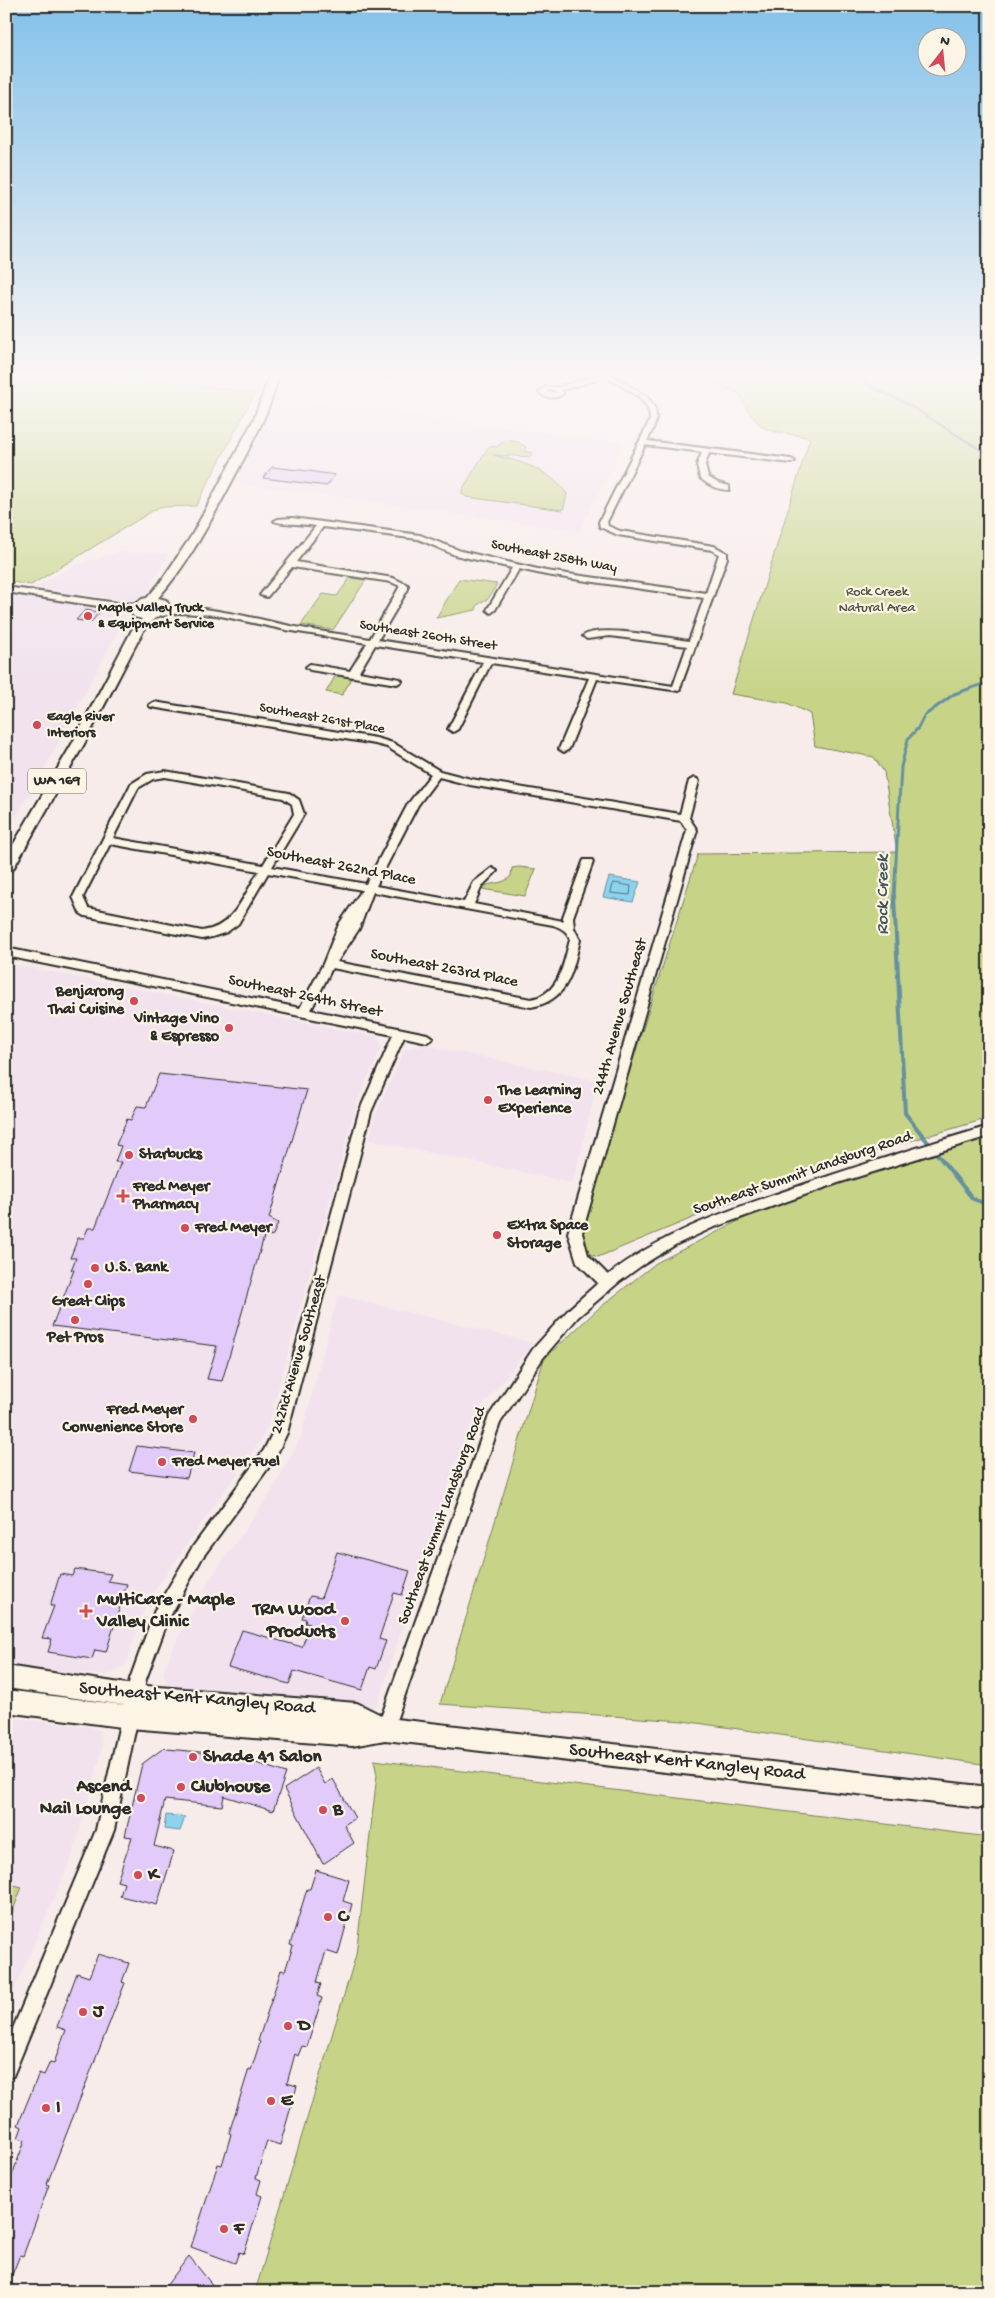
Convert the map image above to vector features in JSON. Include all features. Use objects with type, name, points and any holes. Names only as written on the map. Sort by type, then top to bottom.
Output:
[{"type":"main road","points":[[162,606],[162,588],[190,546],[228,479]]},
{"type":"main road","name":"WA 169","points":[[137,611],[162,606]]},
{"type":"main road","name":"WA 169","points":[[137,611],[162,606]]},
{"type":"main road","name":"WA 169","points":[[6,869],[76,748],[138,630],[137,611]]},
{"type":"main road","name":"Southeast Kent Kangley Road","points":[[6,1677],[132,1706]]},
{"type":"main road","name":"Southeast Kent Kangley Road","points":[[6,1701],[132,1706],[352,1735],[385,1728],[989,1798]]},
{"type":"street","points":[[587,636],[610,633],[692,644],[723,558],[720,550],[714,548],[618,533],[604,527],[604,522],[625,479]]},
{"type":"street","points":[[706,479],[715,486],[726,488]]},
{"type":"street","name":"Southeast 258th Way","points":[[278,521],[292,520],[420,538],[458,553],[516,567],[709,596]]},
{"type":"street","points":[[264,595],[320,524]]},
{"type":"street","points":[[290,564],[393,580],[402,584],[404,589],[353,674]]},
{"type":"street","points":[[491,610],[516,567]]},
{"type":"street","points":[[6,589],[137,611]]},
{"type":"street","name":"Southeast 260th Street","points":[[162,606],[236,616],[293,630],[676,689],[692,644]]},
{"type":"street","points":[[453,729],[488,660]]},
{"type":"street","points":[[310,667],[397,681]]},
{"type":"street","points":[[564,749],[594,676]]},
{"type":"street","name":"Southeast 261st Place","points":[[154,704],[376,741],[398,749],[436,772],[470,782],[684,818]]},
{"type":"street","points":[[303,1014],[329,964],[332,950],[358,900],[369,889],[413,804],[436,772]]},
{"type":"street","points":[[165,774],[276,794],[286,796],[296,803],[299,806],[299,814],[265,870],[234,921],[227,929],[215,934],[202,935],[84,910],[78,897],[134,786],[150,776],[165,774]]},
{"type":"street","name":"244th Avenue Southeast","points":[[607,1283],[582,1258],[575,1233],[692,830],[684,818],[694,781]]},
{"type":"street","name":"Southeast 262nd Place","points":[[107,840],[554,922],[568,928]]},
{"type":"street","points":[[568,928],[568,917],[588,862]]},
{"type":"street","points":[[467,907],[478,884],[492,871]]},
{"type":"street","name":"Southeast 263rd Place","points":[[329,964],[531,1003],[548,1000],[558,989],[576,940],[575,934],[568,928]]},
{"type":"street","name":"Southeast 264th Street","points":[[6,952],[427,1038]]},
{"type":"street","name":"242nd Avenue Southeast","points":[[6,2069],[105,1830],[132,1706],[147,1650],[161,1616],[197,1553],[269,1455],[280,1433],[365,1112],[400,1033]]},
{"type":"street","name":"Southeast Summit Landsburg Road","points":[[385,1728],[494,1421],[514,1385],[544,1344],[567,1318],[607,1283],[658,1249],[715,1221],[856,1171],[989,1131]]},
{"type":"shaded area","points":[[238,479],[605,479],[579,531],[236,483]]},
{"type":"shaded area","points":[[117,552],[169,553],[145,597],[136,602],[34,588],[73,566]]},
{"type":"shaded area","points":[[6,593],[129,611],[32,791],[6,832]]},
{"type":"shaded area","points":[[6,963],[378,1037],[382,1046],[357,1102],[269,1422],[262,1438],[147,1601],[126,1663],[112,1674],[100,1675],[6,1668]]},
{"type":"shaded area","name":"The Learning Experience","points":[[425,1045],[598,1081],[573,1183],[370,1140],[374,1118],[405,1049]]},
{"type":"shaded area","points":[[338,1295],[533,1343],[476,1414],[454,1467],[377,1706],[169,1689],[163,1672],[173,1648],[209,1581],[272,1491],[301,1437]]},
{"type":"shaded area","points":[[6,1717],[92,1727],[100,1731],[102,1749],[73,1854],[6,2008]]},
{"type":"green space","points":[[6,479],[210,479],[196,506],[159,507],[31,585],[6,581]]},
{"type":"green space","points":[[469,479],[553,479],[567,494],[563,510],[466,497],[462,494],[462,490]]},
{"type":"green space","name":"Rock Creek Natural Area","points":[[797,479],[989,479],[989,1118],[804,1172],[598,1257],[586,1253],[580,1228],[698,854],[897,852],[884,772],[874,757],[815,746],[810,714],[787,703],[731,694]]},
{"type":"green space","points":[[350,578],[366,580],[333,630],[301,625],[323,594],[337,596]]},
{"type":"green space","points":[[459,579],[497,584],[488,599],[477,605],[476,610],[436,618]]},
{"type":"green space","points":[[336,675],[352,678],[342,695],[326,692]]},
{"type":"green space","points":[[512,868],[536,869],[525,896],[482,889],[485,886],[500,883],[507,879],[511,876]]},
{"type":"green space","points":[[989,1137],[989,1765],[683,1721],[440,1704],[544,1359],[598,1309],[656,1263],[778,1201]]},
{"type":"green space","points":[[374,1760],[989,1837],[989,2292],[255,2292],[356,1955],[377,1775]]},
{"type":"green space","points":[[6,1883],[22,1887],[12,1913],[6,1911]]},
{"type":"water","points":[[609,877],[640,882],[633,902],[603,897]]},
{"type":"water","points":[[166,1815],[185,1817],[180,1831],[164,1829]]},
{"type":"building","points":[[273,479],[332,479],[327,486]]},
{"type":"building","name":"Maple Valley Truck & Equipment Service","points":[[85,610],[100,612],[91,622],[76,620]]},
{"type":"building","name":"Fred Meyer","points":[[159,1074],[307,1090],[269,1218],[278,1223],[273,1235],[264,1237],[222,1381],[207,1379],[217,1346],[52,1326],[74,1270],[71,1270],[76,1258],[70,1258],[78,1238],[84,1238],[88,1228],[95,1228],[121,1162],[115,1162],[121,1146],[116,1145],[127,1119],[131,1120],[137,1106],[146,1107]]},
{"type":"building","name":"Fred Meyer Fuel","points":[[137,1446],[194,1453],[187,1478],[129,1471]]},
{"type":"building","name":"TRM Wood Products","points":[[337,1552],[410,1571],[402,1595],[394,1593],[379,1639],[386,1641],[376,1669],[370,1667],[362,1690],[294,1671],[289,1684],[228,1667],[242,1630],[302,1647],[310,1624],[305,1623],[306,1619],[302,1618],[310,1596],[321,1598]]},
{"type":"building","name":"MultiCare - Maple Valley Clinic","points":[[75,1569],[111,1574],[108,1581],[127,1584],[106,1652],[95,1650],[92,1659],[48,1652],[52,1639],[42,1638],[54,1606],[50,1606],[60,1574],[72,1576]]},
{"type":"building","points":[[165,1747],[167,1749],[232,1755],[286,1773],[273,1811],[224,1796],[222,1806],[165,1800],[154,1846],[174,1851],[157,1905],[120,1896],[124,1883],[117,1881],[132,1837],[125,1836],[142,1764]]},
{"type":"building","name":"B","points":[[316,1768],[325,1784],[333,1779],[355,1818],[344,1825],[354,1843],[323,1864],[284,1789]]},
{"type":"building","points":[[316,1870],[349,1880],[343,1901],[352,1904],[338,1955],[326,1951],[317,1982],[321,1984],[317,1996],[322,1998],[307,2047],[302,2046],[298,2056],[295,2054],[287,2083],[297,2086],[280,2145],[267,2141],[256,2178],[261,2180],[257,2194],[262,2196],[244,2254],[239,2252],[235,2263],[191,2247],[218,2164],[222,2165],[231,2134],[229,2133],[249,2069],[251,2070],[260,2042],[258,2041],[281,1970],[285,1971],[293,1946],[290,1945],[307,1889],[310,1889]]},
{"type":"building","points":[[98,1954],[129,1963],[122,1982],[125,1983],[47,2184],[49,2185],[23,2256],[20,2255],[6,2290],[6,2177],[11,2178],[25,2140],[18,2138],[22,2127],[18,2125],[39,2073],[44,2075],[50,2062],[54,2063],[66,2030],[57,2027],[77,1973],[89,1977]]},
{"type":"building","points":[[189,2256],[218,2292],[171,2292],[166,2286]]},
{"type":"waterway","name":"Rock Creek","points":[[894,897],[901,767],[908,739],[918,728],[924,716],[954,694],[989,682]]},
{"type":"waterway","name":"Rock Creek","points":[[894,897],[905,1113],[930,1145]]},
{"type":"waterway","name":"Rock Creek","points":[[937,1154],[973,1199],[989,1205]]},
{"type":"place","name":"Maple Valley Truck & Equipment Service","points":[[88,616]]},
{"type":"place","name":"Eagle River Interiors","points":[[37,725]]},
{"type":"place","name":"Benjarong Thai Cuisine","points":[[134,1001]]},
{"type":"place","name":"Vintage Vino & Espresso","points":[[229,1028]]},
{"type":"place","name":"The Learning Experience","points":[[488,1100]]},
{"type":"place","name":"Starbucks","points":[[129,1155]]},
{"type":"place","name":"Fred Meyer Pharmacy","points":[[123,1196]]},
{"type":"place","name":"Fred Meyer","points":[[185,1228]]},
{"type":"place","name":"Extra Space Storage","points":[[497,1235]]},
{"type":"place","name":"U.S. Bank","points":[[95,1268]]},
{"type":"place","name":"Great Clips","points":[[88,1284]]},
{"type":"place","name":"Pet Pros","points":[[75,1320]]},
{"type":"place","name":"Fred Meyer Convenience Store","points":[[193,1419]]},
{"type":"place","name":"Fred Meyer Fuel","points":[[162,1462]]},
{"type":"place","name":"MultiCare - Maple Valley Clinic","points":[[86,1611]]},
{"type":"place","name":"TRM Wood Products","points":[[345,1621]]},
{"type":"place","name":"Shade 41 Salon","points":[[193,1757]]},
{"type":"place","name":"Clubhouse","points":[[181,1787]]},
{"type":"place","name":"Ascend Nail Lounge","points":[[141,1798]]},
{"type":"place","name":"B","points":[[323,1810]]},
{"type":"place","name":"K","points":[[138,1875]]},
{"type":"place","name":"C","points":[[328,1917]]},
{"type":"place","name":"J","points":[[83,2012]]},
{"type":"place","name":"D","points":[[288,2026]]},
{"type":"place","name":"E","points":[[271,2101]]},
{"type":"place","name":"I","points":[[46,2108]]},
{"type":"place","name":"F","points":[[224,2229]]}]
